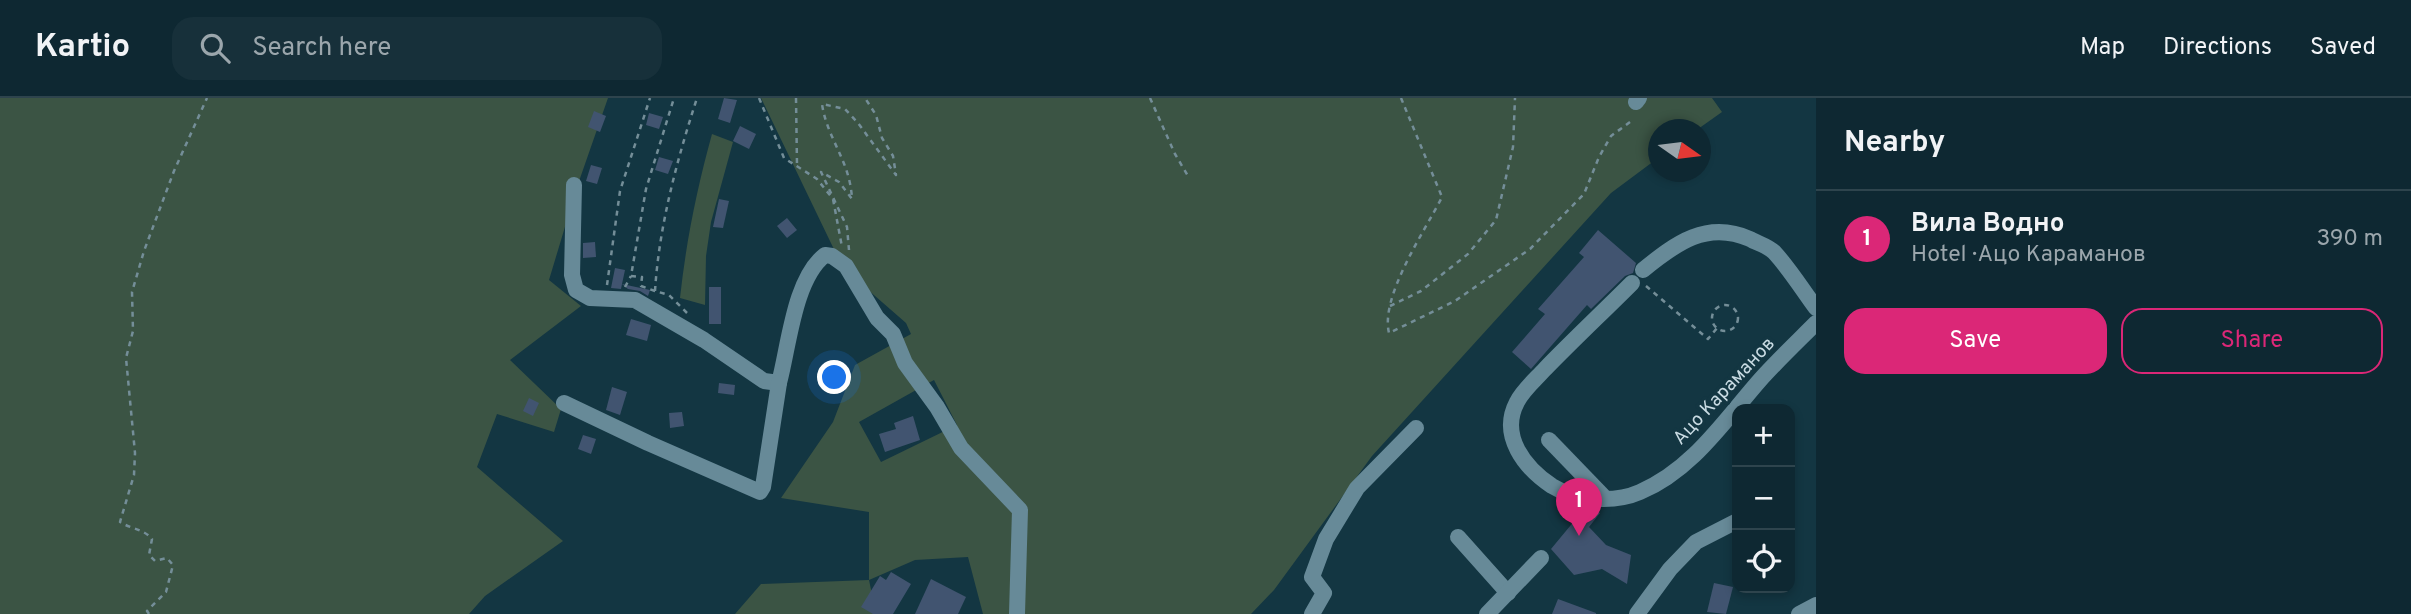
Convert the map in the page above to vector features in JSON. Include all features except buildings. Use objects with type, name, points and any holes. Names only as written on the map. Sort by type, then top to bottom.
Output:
[{"type":"street","points":[[574,185],[572,275],[576,290],[590,298],[635,300],[704,340],[764,381],[779,383]]},
{"type":"street","name":"Ацо Караманов","points":[[1816,308],[1772,249],[1733,232],[1711,231],[1690,237],[1658,257],[1639,279],[1534,381],[1517,402],[1511,426],[1515,447],[1522,459],[1543,480],[1567,494],[1605,498],[1639,493],[1690,459],[1706,444],[1758,382],[1816,323]]},
{"type":"street","points":[[564,402],[648,443],[760,492],[779,383],[802,289],[814,264],[825,255],[832,256],[850,272],[877,318],[893,334],[905,363],[937,407],[961,448],[1020,510],[1017,614]]},
{"type":"street","points":[[1312,614],[1324,593],[1312,577],[1326,539],[1357,488],[1416,428]]},
{"type":"street","points":[[1549,439],[1605,498]]},
{"type":"street","points":[[1637,614],[1670,569],[1696,542],[1732,524]]},
{"type":"street","points":[[1458,537],[1507,593]]},
{"type":"street","points":[[1487,614],[1541,558]]},
{"type":"street","points":[[1799,614],[1816,605]]},
{"type":"path","points":[[149,614],[147,611],[166,592],[173,565],[167,558],[155,561],[149,555],[152,539],[146,532],[130,529],[120,522],[134,475],[135,453],[126,358],[133,331],[132,292],[144,251],[174,171],[207,98]]},
{"type":"path","points":[[606,287],[620,191],[650,98]]},
{"type":"path","points":[[619,292],[631,276],[646,188],[674,98]]},
{"type":"path","points":[[655,291],[670,197],[683,141],[697,98]]},
{"type":"path","points":[[759,98],[784,158],[817,179],[833,199],[850,272]]},
{"type":"path","points":[[796,98],[797,165]]},
{"type":"path","points":[[850,272],[847,227],[821,172],[839,182],[852,199],[851,179],[836,141],[825,123],[822,103],[845,109],[858,122],[896,175],[893,156],[882,138],[876,115],[865,98]]},
{"type":"path","points":[[1150,98],[1188,176]]},
{"type":"path","points":[[1401,98],[1442,197],[1394,288],[1386,321],[1389,333],[1455,301],[1530,249],[1584,194],[1611,136],[1630,122]]},
{"type":"path","points":[[1390,306],[1421,291],[1468,254],[1496,220],[1513,148],[1515,98]]},
{"type":"path","points":[[631,276],[642,277],[641,286],[669,295],[693,319]]},
{"type":"path","points":[[1639,279],[1708,338],[1717,328]]},
{"type":"path","points":[[1723,306],[1733,309],[1737,317],[1735,326],[1726,331],[1717,328],[1712,320],[1715,310],[1723,306]]},
{"type":"green space","points":[[0,98],[608,98],[549,280],[581,306],[510,360],[561,409],[554,432],[497,414],[477,467],[563,541],[485,596],[469,614],[0,614]]},
{"type":"green space","points":[[761,98],[1712,98],[1722,112],[1711,120],[1648,119],[1648,165],[1611,193],[1372,456],[1274,590],[1251,614],[983,614],[968,557],[915,560],[869,580],[869,512],[781,498],[833,422],[855,365],[911,334],[906,323],[843,268]],"holes":[[[934,380],[957,425],[881,462],[859,422]]]},
{"type":"green space","points":[[712,134],[733,142],[711,222],[706,256],[705,305],[680,298],[693,215]]},
{"type":"green space","points":[[869,580],[876,614],[735,614],[761,584]]},
{"type":"place","name":"Вила Водно","points":[[1579,536]]}]
